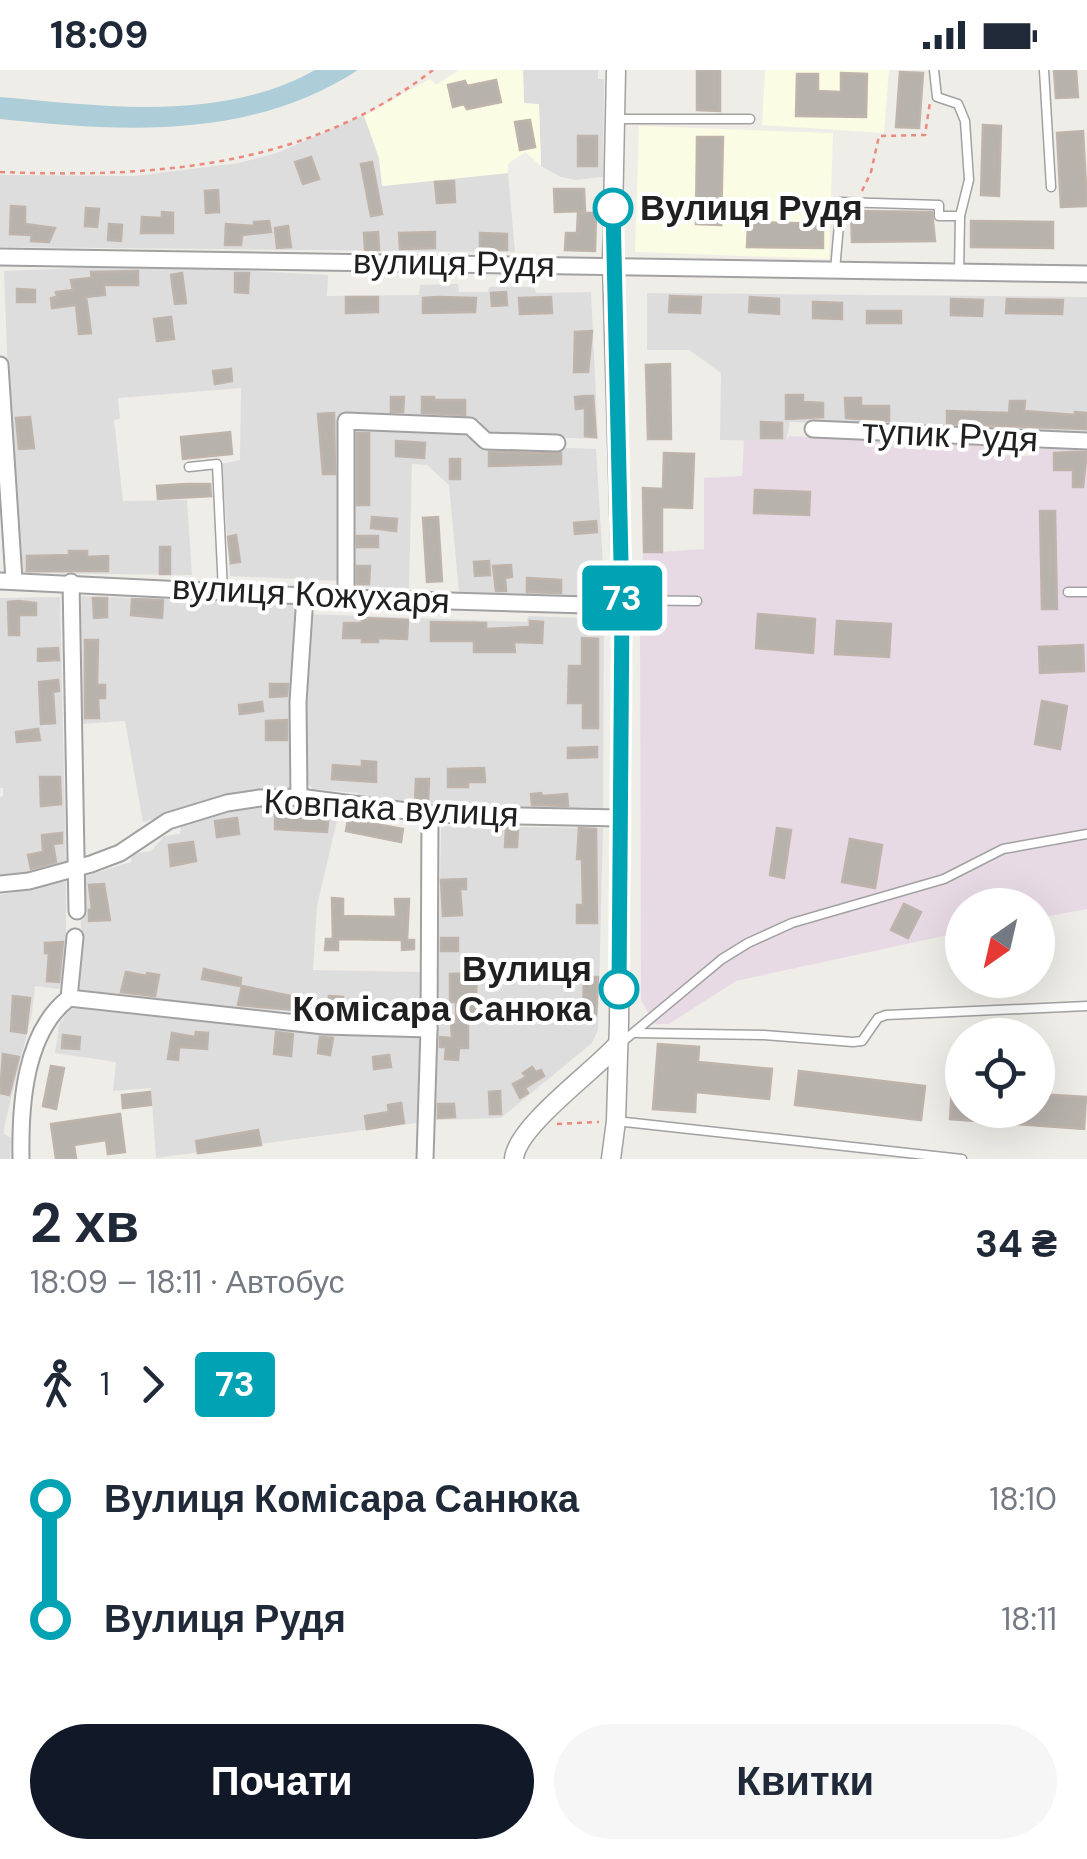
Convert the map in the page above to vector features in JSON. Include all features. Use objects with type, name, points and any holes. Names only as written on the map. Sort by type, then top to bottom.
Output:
[{"type":"street","points":[[611,1159],[616,1122],[622,603],[612,265],[616,70]]},
{"type":"street","name":"вулиця Рудя","points":[[0,257],[1087,274]]},
{"type":"street","points":[[0,366],[7,580]]},
{"type":"street","points":[[346,598],[346,421],[470,426],[486,441],[557,443]]},
{"type":"street","name":"тупик Рудя","points":[[813,429],[1087,441]]},
{"type":"street","name":"вулиця Кожухаря","points":[[7,580],[346,598],[622,603]]},
{"type":"street","points":[[72,582],[76,911]]},
{"type":"street","points":[[299,797],[298,702],[305,596]]},
{"type":"street","name":"Ковпака вулиця","points":[[0,884],[29,881],[120,853],[168,821],[227,803],[299,797],[430,814],[620,818]]},
{"type":"street","points":[[425,1159],[430,814]]},
{"type":"street","points":[[69,998],[74,937]]},
{"type":"street","points":[[21,1159],[20,1123],[28,1072],[52,1011],[69,998],[324,1026],[429,1029]]},
{"type":"street","points":[[514,1159],[518,1142],[532,1125],[596,1069],[617,1045]]},
{"type":"lane","points":[[934,70],[937,98],[958,104],[965,122],[970,180],[960,216],[959,273]]},
{"type":"lane","points":[[1044,70],[1051,187]]},
{"type":"lane","points":[[615,118],[750,118]]},
{"type":"lane","points":[[836,270],[841,202],[939,205],[940,216],[960,216]]},
{"type":"lane","points":[[189,466],[217,464],[223,591]]},
{"type":"lane","points":[[1068,592],[1087,592]]},
{"type":"lane","points":[[622,603],[697,601]]},
{"type":"lane","points":[[617,1045],[636,1034],[722,958],[748,942],[792,923],[944,879],[1003,849],[1087,834]]},
{"type":"lane","points":[[636,1034],[764,1035],[853,1042],[862,1041],[878,1018],[886,1015],[1087,1006]]},
{"type":"lane","points":[[616,1122],[962,1159]]},
{"type":"path","points":[[0,172],[140,174],[228,162],[279,150],[348,120],[433,70]]},
{"type":"path","points":[[856,201],[871,172],[879,136],[925,135],[929,103],[937,98]]},
{"type":"path","points":[[532,1125],[616,1122]]},
{"type":"shaded area","points":[[459,70],[523,70],[524,103],[539,104],[541,166],[525,152],[508,164],[508,173],[382,186],[379,158],[364,116],[430,79],[436,85]]},
{"type":"shaded area","points":[[523,70],[598,70],[598,79],[604,79],[603,177],[575,180],[541,166],[539,104],[524,104]]},
{"type":"shaded area","points":[[765,70],[889,70],[884,133],[762,125]]},
{"type":"shaded area","points":[[364,115],[379,158],[383,186],[508,173],[515,252],[0,247],[0,175],[135,176],[239,163],[277,153]]},
{"type":"shaded area","points":[[639,126],[833,133],[829,259],[635,252]]},
{"type":"shaded area","points":[[145,265],[328,275],[327,296],[419,295],[420,285],[458,284],[459,292],[534,287],[536,293],[591,292],[598,439],[483,435],[480,420],[341,414],[340,581],[230,576],[222,464],[240,460],[241,388],[118,398],[120,419],[114,420],[123,501],[187,500],[192,575],[23,573],[4,271]]},
{"type":"shaded area","points":[[647,293],[1087,297],[1087,436],[790,422],[786,441],[720,440],[721,373],[689,350],[647,350]]},
{"type":"shaded area","points":[[352,427],[429,428],[471,434],[486,445],[596,449],[605,598],[459,592],[449,485],[427,465],[412,464],[409,588],[353,586]]},
{"type":"shaded area","points":[[789,436],[988,446],[989,455],[1030,456],[1031,449],[1087,449],[1087,909],[1055,915],[1055,888],[945,888],[945,936],[736,981],[669,1024],[655,1024],[641,1000],[643,553],[704,549],[704,478],[742,476],[744,440],[786,441]]},
{"type":"shaded area","points":[[81,596],[297,604],[292,795],[240,796],[195,804],[193,809],[143,822],[125,721],[82,724]]},
{"type":"shaded area","points":[[60,597],[66,867],[0,879],[0,598]]},
{"type":"shaded area","points":[[309,614],[527,622],[528,616],[604,619],[603,815],[528,808],[500,810],[499,806],[411,805],[358,798],[358,793],[313,789],[304,779]]},
{"type":"shaded area","points":[[254,805],[339,812],[317,906],[313,970],[421,972],[420,1020],[209,1006],[75,989],[81,929],[80,878],[131,862],[132,854],[151,851],[164,836],[180,834],[181,825],[224,810]]},
{"type":"shaded area","points":[[441,826],[603,828],[598,1030],[592,1043],[501,1118],[436,1120]]},
{"type":"shaded area","points":[[66,881],[62,984],[59,989],[35,986],[5,1123],[4,1134],[11,1138],[10,1159],[0,1159],[0,895]]},
{"type":"shaded area","points":[[70,1008],[299,1032],[420,1036],[417,1123],[156,1158],[151,1088],[113,1091],[116,1062],[55,1053],[59,1025]]},
{"type":"water","points":[[315,70],[358,70],[317,93],[230,120],[139,128],[0,119],[0,97],[120,106],[201,104],[279,87]]},
{"type":"building","points":[[697,70],[720,70],[720,111],[697,110]]},
{"type":"building","points":[[1054,70],[1076,70],[1078,97],[1056,98]]},
{"type":"building","points":[[900,72],[923,73],[919,128],[896,127]]},
{"type":"building","points":[[841,73],[867,74],[866,117],[796,116],[797,74],[818,74],[818,91],[841,92]]},
{"type":"building","points":[[496,80],[501,102],[467,109],[464,104],[453,107],[448,85]]},
{"type":"building","points":[[530,120],[535,147],[520,150],[515,122]]},
{"type":"building","points":[[983,125],[1001,126],[999,196],[981,195]]},
{"type":"building","points":[[1083,131],[1087,206],[1061,207],[1057,133]]},
{"type":"building","points":[[578,136],[597,136],[597,166],[578,166]]},
{"type":"building","points":[[697,137],[723,137],[721,225],[696,224]]},
{"type":"building","points":[[311,157],[319,179],[303,184],[295,162]]},
{"type":"building","points":[[372,162],[382,214],[371,216],[361,164]]},
{"type":"building","points":[[454,181],[455,202],[437,203],[435,182]]},
{"type":"building","points":[[554,189],[584,189],[585,211],[555,212]]},
{"type":"building","points":[[218,190],[219,212],[206,213],[205,191]]},
{"type":"building","points":[[11,206],[25,207],[25,224],[55,228],[49,242],[31,241],[32,235],[10,234]]},
{"type":"building","points":[[86,208],[99,209],[97,227],[85,226]]},
{"type":"building","points":[[851,211],[932,212],[935,241],[852,242]]},
{"type":"building","points":[[162,212],[173,213],[173,233],[141,233],[142,217],[162,218]]},
{"type":"building","points":[[578,213],[596,213],[595,251],[565,250],[566,233],[577,233]]},
{"type":"building","points":[[269,221],[271,232],[242,235],[241,245],[225,245],[226,224],[254,226],[254,222]]},
{"type":"building","points":[[971,221],[1053,222],[1053,248],[971,247]]},
{"type":"building","points":[[748,222],[823,224],[823,248],[747,247]]},
{"type":"building","points":[[109,224],[122,225],[121,241],[108,240]]},
{"type":"building","points":[[288,226],[291,247],[277,248],[275,228]]},
{"type":"building","points":[[378,232],[379,250],[365,250],[364,233]]},
{"type":"building","points":[[435,232],[435,248],[400,249],[399,233]]},
{"type":"building","points":[[480,233],[507,234],[507,250],[480,249]]},
{"type":"building","points":[[138,271],[138,285],[104,285],[105,295],[86,297],[91,333],[79,334],[76,305],[52,308],[51,298],[57,297],[56,292],[73,290],[71,280],[92,278],[91,272]]},
{"type":"building","points":[[182,273],[186,303],[175,304],[171,275]]},
{"type":"building","points":[[235,273],[249,273],[248,293],[235,292]]},
{"type":"building","points":[[17,289],[35,290],[35,302],[17,302]]},
{"type":"building","points":[[506,292],[507,305],[492,306],[491,293]]},
{"type":"building","points":[[670,296],[701,297],[700,313],[669,312]]},
{"type":"building","points":[[346,297],[378,297],[378,312],[346,313]]},
{"type":"building","points":[[551,297],[552,313],[520,314],[519,298]]},
{"type":"building","points":[[750,297],[779,299],[779,314],[749,312]]},
{"type":"building","points":[[423,298],[476,298],[475,312],[423,313]]},
{"type":"building","points":[[951,299],[983,300],[982,316],[951,315]]},
{"type":"building","points":[[1007,299],[1063,300],[1062,314],[1006,313]]},
{"type":"building","points":[[813,302],[842,303],[842,319],[813,318]]},
{"type":"building","points":[[867,311],[901,311],[901,323],[867,323]]},
{"type":"building","points":[[171,317],[174,339],[157,341],[154,319]]},
{"type":"building","points":[[592,331],[588,372],[574,372],[575,332]]},
{"type":"building","points":[[670,364],[671,439],[648,439],[646,365]]},
{"type":"building","points":[[231,369],[232,381],[215,384],[213,371]]},
{"type":"building","points":[[786,395],[803,395],[803,402],[823,403],[823,417],[786,419]]},
{"type":"building","points":[[593,396],[596,437],[585,436],[585,408],[576,409],[575,397]]},
{"type":"building","points":[[391,397],[404,397],[403,412],[391,412]]},
{"type":"building","points":[[422,397],[465,400],[465,415],[422,413]]},
{"type":"building","points":[[845,398],[861,398],[861,406],[889,406],[889,421],[846,418]]},
{"type":"building","points":[[1010,401],[1025,401],[1024,411],[1087,413],[1087,429],[947,424],[947,411],[1009,413]]},
{"type":"building","points":[[334,413],[335,474],[323,474],[318,414]]},
{"type":"building","points":[[30,417],[34,448],[19,449],[16,418]]},
{"type":"building","points":[[761,422],[782,423],[782,438],[761,438]]},
{"type":"building","points":[[230,432],[232,454],[183,459],[181,437]]},
{"type":"building","points":[[357,433],[369,433],[369,505],[357,505]]},
{"type":"building","points":[[396,441],[425,443],[424,458],[396,456]]},
{"type":"building","points":[[489,452],[561,453],[561,464],[489,466]]},
{"type":"building","points":[[1087,452],[1083,487],[1073,487],[1073,470],[1054,470],[1054,453]]},
{"type":"building","points":[[664,453],[694,454],[692,508],[662,507],[662,552],[644,552],[643,488],[663,489]]},
{"type":"building","points":[[450,459],[460,459],[460,479],[450,479]]},
{"type":"building","points":[[210,484],[211,496],[158,499],[157,486]]},
{"type":"building","points":[[755,490],[810,492],[809,515],[754,513]]},
{"type":"building","points":[[1040,511],[1055,511],[1057,609],[1042,609]]},
{"type":"building","points":[[372,517],[397,519],[396,531],[371,528]]},
{"type":"building","points":[[438,517],[442,581],[427,582],[423,518]]},
{"type":"building","points":[[596,521],[597,532],[575,534],[574,523]]},
{"type":"building","points":[[236,535],[240,562],[231,563],[228,537]]},
{"type":"building","points":[[357,536],[378,536],[378,547],[357,547]]},
{"type":"building","points":[[160,547],[170,547],[170,574],[160,574]]},
{"type":"building","points":[[69,551],[87,551],[87,557],[108,556],[108,571],[27,571],[27,556],[69,555]]},
{"type":"building","points":[[489,561],[490,575],[475,576],[474,562]]},
{"type":"building","points":[[511,565],[512,577],[505,578],[506,591],[496,591],[493,566]]},
{"type":"building","points":[[357,566],[370,566],[369,584],[357,584]]},
{"type":"building","points":[[527,578],[561,580],[561,593],[527,592]]},
{"type":"building","points":[[93,598],[107,598],[107,617],[94,618]]},
{"type":"building","points":[[132,599],[163,600],[162,618],[131,615]]},
{"type":"building","points":[[8,602],[36,603],[36,615],[19,615],[19,635],[9,635]]},
{"type":"building","points":[[758,614],[815,619],[813,653],[756,648]]},
{"type":"building","points":[[362,618],[408,620],[407,639],[362,642],[362,638],[343,638],[344,623],[362,623]]},
{"type":"building","points":[[530,621],[543,622],[542,643],[514,642],[515,652],[474,652],[474,641],[431,641],[431,622],[486,623],[486,629],[530,627]]},
{"type":"building","points":[[837,621],[891,624],[889,657],[835,654]]},
{"type":"building","points":[[582,638],[598,639],[598,728],[583,728],[583,703],[568,703],[569,666],[582,666]]},
{"type":"building","points":[[85,640],[98,640],[97,685],[105,685],[105,698],[98,698],[99,718],[85,718]]},
{"type":"building","points":[[1083,645],[1084,671],[1040,673],[1039,647]]},
{"type":"building","points":[[58,648],[59,660],[38,661],[38,649]]},
{"type":"building","points":[[58,680],[59,691],[53,692],[55,723],[41,724],[39,682]]},
{"type":"building","points":[[270,684],[288,684],[287,696],[270,697]]},
{"type":"building","points":[[1042,701],[1067,706],[1060,749],[1035,744]]},
{"type":"building","points":[[262,702],[263,711],[240,714],[239,705]]},
{"type":"building","points":[[287,720],[287,740],[266,740],[266,721]]},
{"type":"building","points":[[38,729],[40,740],[17,742],[16,732]]},
{"type":"building","points":[[597,747],[597,757],[568,758],[568,748]]},
{"type":"building","points":[[362,761],[376,762],[376,782],[332,779],[333,765],[362,767]]},
{"type":"building","points":[[484,768],[485,782],[448,787],[448,769]]},
{"type":"building","points":[[40,777],[60,777],[61,804],[41,806]]},
{"type":"building","points":[[416,779],[429,779],[428,802],[415,801]]},
{"type":"building","points":[[531,794],[567,794],[568,806],[532,805]]},
{"type":"building","points":[[275,809],[329,812],[327,832],[275,829]]},
{"type":"building","points":[[237,818],[239,834],[217,837],[215,821]]},
{"type":"building","points":[[348,819],[403,829],[401,842],[346,831]]},
{"type":"building","points":[[506,828],[518,828],[517,847],[505,847]]},
{"type":"building","points":[[579,828],[596,829],[597,923],[577,923],[577,905],[583,905],[582,859],[577,859]]},
{"type":"building","points":[[777,828],[791,830],[784,878],[770,875]]},
{"type":"building","points":[[62,833],[62,843],[53,844],[56,862],[31,869],[28,855],[43,852],[42,835]]},
{"type":"building","points":[[850,839],[882,845],[875,888],[842,882]]},
{"type":"building","points":[[193,842],[196,861],[171,866],[169,845]]},
{"type":"building","points":[[466,879],[466,889],[460,889],[462,915],[443,916],[441,880]]},
{"type":"building","points":[[104,884],[110,920],[89,921],[89,885]]},
{"type":"building","points":[[332,898],[343,899],[343,916],[396,917],[395,899],[409,899],[407,940],[414,940],[414,949],[402,950],[402,940],[338,939],[338,950],[325,950],[326,939],[333,939]]},
{"type":"building","points":[[904,904],[921,912],[908,938],[891,930]]},
{"type":"building","points":[[441,938],[458,938],[458,951],[441,951]]},
{"type":"building","points":[[63,942],[59,982],[47,981],[49,953],[45,953],[45,943]]},
{"type":"building","points":[[204,969],[241,978],[240,986],[202,979]]},
{"type":"building","points":[[126,972],[159,975],[155,996],[121,992]]},
{"type":"building","points":[[477,973],[475,1016],[468,1016],[468,1048],[459,1048],[458,1060],[445,1059],[446,1047],[440,1047],[440,1037],[452,1038],[451,1022],[456,1022],[456,1002],[450,1002],[450,974]]},
{"type":"building","points":[[584,977],[598,977],[596,1015],[583,1015]]},
{"type":"building","points":[[242,986],[296,997],[294,1010],[238,1005]]},
{"type":"building","points":[[13,996],[30,998],[26,1033],[11,1031]]},
{"type":"building","points":[[329,996],[343,997],[342,1015],[328,1015]]},
{"type":"building","points":[[418,1005],[418,1017],[399,1017],[398,1006]]},
{"type":"building","points":[[196,1032],[208,1033],[207,1049],[179,1047],[178,1060],[168,1059],[172,1033],[195,1037]]},
{"type":"building","points":[[276,1032],[293,1034],[291,1056],[274,1054]]},
{"type":"building","points":[[63,1035],[80,1037],[79,1049],[62,1048]]},
{"type":"building","points":[[320,1037],[333,1038],[330,1055],[318,1053]]},
{"type":"building","points":[[658,1044],[699,1047],[698,1062],[772,1069],[769,1099],[696,1092],[695,1112],[653,1109]]},
{"type":"building","points":[[3,1054],[19,1057],[9,1095],[0,1093]]},
{"type":"building","points":[[389,1055],[391,1067],[374,1069],[373,1057]]},
{"type":"building","points":[[51,1066],[64,1068],[56,1109],[43,1106]]},
{"type":"building","points":[[532,1067],[544,1076],[525,1088],[528,1093],[520,1098],[513,1084],[526,1077],[523,1073]]},
{"type":"building","points":[[799,1071],[925,1086],[921,1120],[795,1105]]},
{"type":"building","points":[[500,1091],[501,1114],[490,1114],[489,1092]]},
{"type":"building","points":[[150,1092],[151,1105],[123,1108],[122,1095]]},
{"type":"building","points":[[1055,1095],[1086,1097],[1084,1129],[1055,1127]]},
{"type":"building","points":[[401,1103],[404,1123],[367,1129],[365,1116],[389,1112],[388,1105]]},
{"type":"building","points":[[438,1104],[454,1104],[455,1117],[438,1118]]},
{"type":"building","points":[[120,1114],[125,1152],[108,1154],[106,1140],[74,1145],[76,1159],[56,1159],[51,1124]]},
{"type":"building","points":[[258,1130],[261,1145],[198,1153],[196,1141]]},
{"type":"bus line","name":"73","points":[[613,208],[622,606],[619,989]]},
{"type":"place","name":"Вулиця Рудя","points":[[613,208]]},
{"type":"place","name":"Вулиця Комісара Санюка","points":[[619,989]]}]
